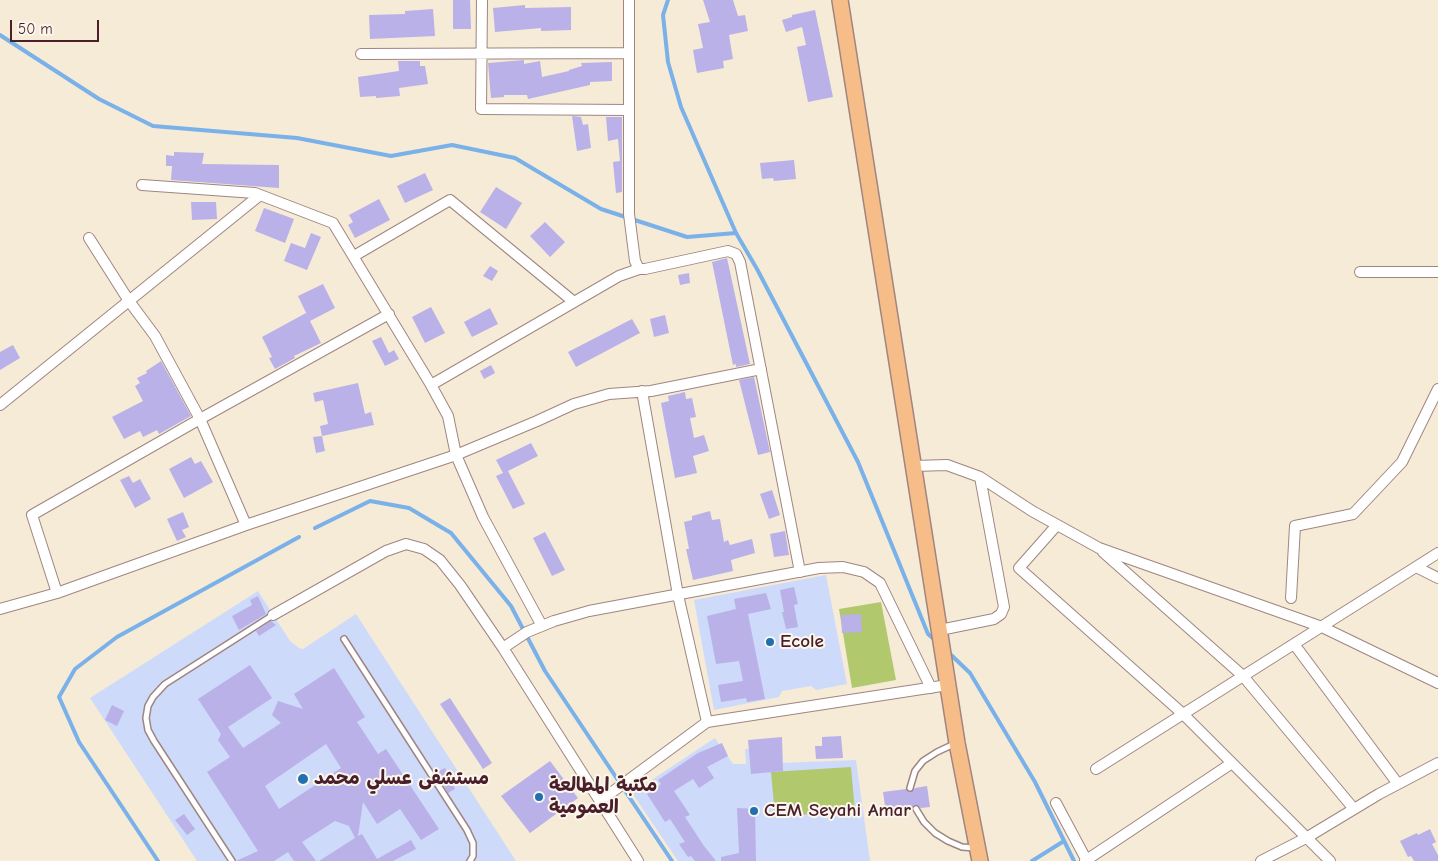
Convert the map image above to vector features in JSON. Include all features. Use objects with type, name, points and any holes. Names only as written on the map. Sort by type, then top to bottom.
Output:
[{"type":"main road","points":[[840,0],[957,743],[979,855]]},
{"type":"street","points":[[482,0],[481,109],[629,110]]},
{"type":"street","points":[[629,0],[629,214],[635,261],[638,269]]},
{"type":"street","points":[[361,54],[629,53]]},
{"type":"street","points":[[142,185],[255,193],[333,223],[432,385],[448,416],[456,455],[482,517],[542,626]]},
{"type":"street","points":[[0,405],[260,195]]},
{"type":"street","points":[[354,256],[450,200],[574,302]]},
{"type":"street","points":[[89,238],[128,301],[155,336],[200,419],[246,525]]},
{"type":"street","points":[[432,385],[619,276],[638,269],[728,251],[736,254],[740,262],[800,572]]},
{"type":"street","points":[[1360,272],[1438,272]]},
{"type":"street","points":[[58,593],[32,515],[389,314]]},
{"type":"street","points":[[0,609],[58,593],[246,525],[456,455],[574,404],[609,394],[642,391],[761,369]]},
{"type":"street","points":[[1290,598],[1295,526],[1353,514],[1402,462],[1438,389]]},
{"type":"street","points":[[642,391],[678,595],[707,722]]},
{"type":"street","points":[[914,466],[947,465],[980,477],[1032,511],[1098,548],[1322,627],[1438,683]]},
{"type":"street","points":[[940,630],[994,619],[1001,614],[1004,607],[980,477]]},
{"type":"street","points":[[1056,525],[1019,568],[1183,714],[1330,861]]},
{"type":"street","points":[[273,615],[386,551],[406,544],[424,549],[440,560],[460,585],[503,648],[638,861]]},
{"type":"street","points":[[1098,548],[1243,676],[1354,809]]},
{"type":"street","points":[[1096,769],[1438,553]]},
{"type":"street","points":[[1416,567],[1438,578]]},
{"type":"street","points":[[503,648],[527,632],[554,621],[589,611],[819,568],[842,568],[864,572],[880,583],[931,688]]},
{"type":"street","points":[[1294,644],[1398,784]]},
{"type":"street","points":[[600,801],[707,722],[948,685]]},
{"type":"street","points":[[1056,803],[1086,861],[1232,763]]},
{"type":"street","points":[[1261,861],[1306,838],[1398,784],[1438,763]]},
{"type":"lane","points":[[232,861],[154,741],[148,730],[146,718],[148,706],[153,697],[165,684],[273,615]]},
{"type":"lane","points":[[344,639],[467,830],[473,843],[473,856],[470,861]]},
{"type":"lane","points":[[910,788],[915,771],[923,761],[957,743]]},
{"type":"lane","points":[[916,809],[924,822],[941,837],[979,855]]},
{"type":"shaded area","name":"Ecole","points":[[826,575],[847,684],[816,690],[811,686],[782,691],[779,697],[714,710],[694,600]]},
{"type":"shaded area","name":"مستشفى عسلي محمد","points":[[258,591],[290,641],[303,649],[356,614],[516,861],[197,861],[90,698]]},
{"type":"shaded area","name":"CEM Seyahi Amar","points":[[715,738],[733,764],[746,764],[745,749],[780,746],[781,763],[856,760],[870,861],[678,861],[632,793]]},
{"type":"green space","points":[[881,602],[896,680],[852,688],[839,609]]},
{"type":"green space","points":[[851,767],[855,812],[775,816],[771,772]]},
{"type":"building","points":[[453,0],[470,0],[471,29],[453,29]]},
{"type":"building","points":[[703,0],[733,0],[738,16],[745,15],[748,31],[729,35],[733,59],[723,61],[724,68],[697,73],[693,50],[703,48],[698,24],[710,22]]},
{"type":"building","points":[[525,5],[525,8],[571,7],[571,30],[541,31],[541,28],[495,32],[493,8]]},
{"type":"building","points":[[433,9],[435,36],[370,39],[369,15],[405,14],[405,11]]},
{"type":"building","points":[[815,10],[833,97],[808,102],[797,47],[806,45],[802,27],[786,32],[782,20],[792,17],[792,15]]},
{"type":"building","points":[[524,60],[524,64],[540,61],[542,77],[569,71],[582,66],[581,63],[612,62],[612,81],[590,82],[590,85],[528,99],[527,95],[504,95],[504,97],[491,98],[488,63]]},
{"type":"building","points":[[398,61],[420,61],[420,66],[425,66],[428,84],[399,88],[400,96],[360,97],[358,77],[399,71]]},
{"type":"building","points":[[572,116],[581,117],[583,125],[588,124],[591,148],[577,151]]},
{"type":"building","points":[[606,117],[622,117],[622,192],[616,193],[613,162],[620,161],[618,139],[608,141]]},
{"type":"building","points":[[174,152],[204,153],[202,164],[279,165],[279,188],[171,180],[172,166],[166,166],[166,155],[174,156]]},
{"type":"building","points":[[794,160],[796,179],[774,181],[773,178],[762,179],[760,163]]},
{"type":"building","points":[[425,173],[433,190],[405,203],[397,186]]},
{"type":"building","points":[[496,187],[522,203],[506,229],[480,212]]},
{"type":"building","points":[[379,199],[390,220],[355,238],[348,225],[353,222],[349,215]]},
{"type":"building","points":[[191,202],[216,202],[217,219],[192,220]]},
{"type":"building","points":[[264,208],[294,219],[285,243],[255,231]]},
{"type":"building","points":[[545,222],[565,242],[550,257],[530,236]]},
{"type":"building","points":[[311,233],[321,237],[307,270],[284,261],[291,243],[305,248]]},
{"type":"building","points":[[727,258],[750,364],[736,367],[736,364],[733,365],[712,262]]},
{"type":"building","points":[[490,266],[498,271],[492,281],[483,276]]},
{"type":"building","points":[[689,273],[690,283],[680,285],[678,275]]},
{"type":"building","points":[[323,284],[335,308],[310,321],[298,296]]},
{"type":"building","points":[[431,307],[445,333],[425,343],[412,317]]},
{"type":"building","points":[[490,308],[498,324],[472,337],[464,322]]},
{"type":"building","points":[[306,313],[321,343],[294,356],[295,358],[275,369],[269,358],[272,357],[262,337]]},
{"type":"building","points":[[665,315],[669,333],[654,337],[650,319]]},
{"type":"building","points":[[632,319],[640,333],[576,367],[568,352]]},
{"type":"building","points":[[381,337],[389,353],[394,350],[399,359],[385,366],[372,341]]},
{"type":"building","points":[[13,345],[20,358],[0,370],[0,352]]},
{"type":"building","points":[[161,361],[191,416],[159,434],[157,430],[143,437],[140,431],[124,439],[112,417],[143,401],[135,386],[140,383],[137,378],[147,373],[146,371]]},
{"type":"building","points":[[491,365],[495,373],[484,379],[480,371]]},
{"type":"building","points":[[754,377],[770,452],[758,455],[739,380]]},
{"type":"building","points":[[358,383],[365,414],[371,412],[374,425],[322,436],[320,426],[328,424],[323,400],[315,402],[313,393]]},
{"type":"building","points":[[685,392],[686,399],[692,398],[696,417],[690,418],[694,438],[704,435],[709,451],[693,456],[697,473],[675,478],[661,403],[669,401],[668,396]]},
{"type":"building","points":[[322,436],[325,451],[316,453],[313,437]]},
{"type":"building","points":[[531,443],[538,456],[508,471],[525,504],[513,509],[496,476],[503,473],[496,460]]},
{"type":"building","points":[[191,457],[195,464],[201,461],[213,482],[184,498],[169,469]]},
{"type":"building","points":[[129,476],[133,483],[140,479],[151,499],[135,508],[120,480]]},
{"type":"building","points":[[772,490],[780,515],[769,519],[760,494]]},
{"type":"building","points":[[710,511],[712,520],[720,519],[724,542],[728,540],[730,545],[752,539],[755,553],[731,560],[733,571],[693,580],[686,549],[689,549],[684,522],[692,520],[692,516]]},
{"type":"building","points":[[183,512],[189,527],[182,530],[186,537],[177,541],[167,519]]},
{"type":"building","points":[[785,531],[789,555],[774,557],[770,534]]},
{"type":"building","points":[[545,532],[565,570],[552,576],[533,538]]},
{"type":"building","points":[[794,587],[798,604],[794,605],[798,627],[786,629],[780,590]]},
{"type":"building","points":[[766,593],[771,609],[748,614],[765,699],[747,702],[746,698],[721,702],[718,685],[743,681],[739,661],[716,664],[707,616],[736,609],[734,599]]},
{"type":"building","points":[[258,596],[266,614],[239,630],[232,616],[252,605],[250,600]]},
{"type":"building","points":[[861,614],[862,632],[842,633],[841,615]]},
{"type":"building","points":[[271,621],[276,625],[259,636],[256,631]]},
{"type":"building","points":[[250,665],[272,698],[228,727],[243,748],[281,723],[272,715],[278,701],[303,709],[294,694],[334,668],[365,717],[357,722],[378,754],[386,749],[439,829],[421,840],[400,809],[377,824],[363,802],[358,836],[362,834],[377,859],[411,840],[416,849],[393,861],[319,861],[355,838],[349,826],[335,821],[302,842],[316,861],[294,861],[288,852],[274,861],[236,861],[258,851],[207,772],[230,757],[218,740],[221,734],[198,699]],"holes":[[[326,744],[341,768],[279,809],[265,786]]]},
{"type":"building","points":[[450,698],[492,763],[483,769],[440,704]]},
{"type":"building","points":[[112,705],[124,711],[117,726],[105,720]]},
{"type":"building","points":[[841,736],[843,758],[816,759],[815,746],[822,746],[822,737]]},
{"type":"building","points":[[782,737],[783,771],[751,774],[748,740]]},
{"type":"building","points":[[722,743],[728,756],[707,767],[714,778],[699,788],[693,779],[674,791],[690,815],[685,817],[716,861],[695,861],[691,856],[688,857],[679,844],[685,842],[670,819],[665,822],[647,794],[661,784],[658,780],[698,753]]},
{"type":"building","name":"مكتبة المطالعة العمومية","points":[[550,761],[578,798],[530,833],[501,796]]},
{"type":"building","points":[[445,768],[455,789],[448,793],[437,772]]},
{"type":"building","points":[[927,786],[930,807],[921,808],[915,805],[912,809],[886,813],[883,792],[906,789],[911,792],[915,788]]},
{"type":"building","points":[[737,808],[755,809],[756,861],[721,861],[721,857],[739,853]]},
{"type":"building","points":[[184,814],[195,829],[187,835],[175,820]]},
{"type":"building","points":[[1430,829],[1436,842],[1432,844],[1438,855],[1438,861],[1414,861],[1411,856],[1408,857],[1400,841]]},
{"type":"waterway","points":[[668,0],[663,15],[668,62],[681,107],[736,233],[757,269],[858,462],[928,634],[936,641]]},
{"type":"waterway","points":[[0,35],[99,99],[153,126],[297,138],[391,156],[452,145],[515,158],[601,209],[687,237],[736,233]]},
{"type":"waterway","points":[[315,528],[370,501],[409,508],[451,533],[511,606],[545,671],[672,861]]},
{"type":"waterway","points":[[158,861],[79,742],[59,697],[75,669],[117,637],[299,537]]},
{"type":"waterway","points":[[948,652],[970,673],[1035,782],[1074,861]]},
{"type":"waterway","points":[[1032,861],[1064,841]]},
{"type":"place","name":"Ecole","points":[[770,642]]},
{"type":"place","name":"مستشفى عسلي محمد","points":[[303,779]]},
{"type":"place","name":"مكتبة المطالعة العمومية","points":[[539,797]]},
{"type":"place","name":"CEM Seyahi Amar","points":[[754,811]]}]
